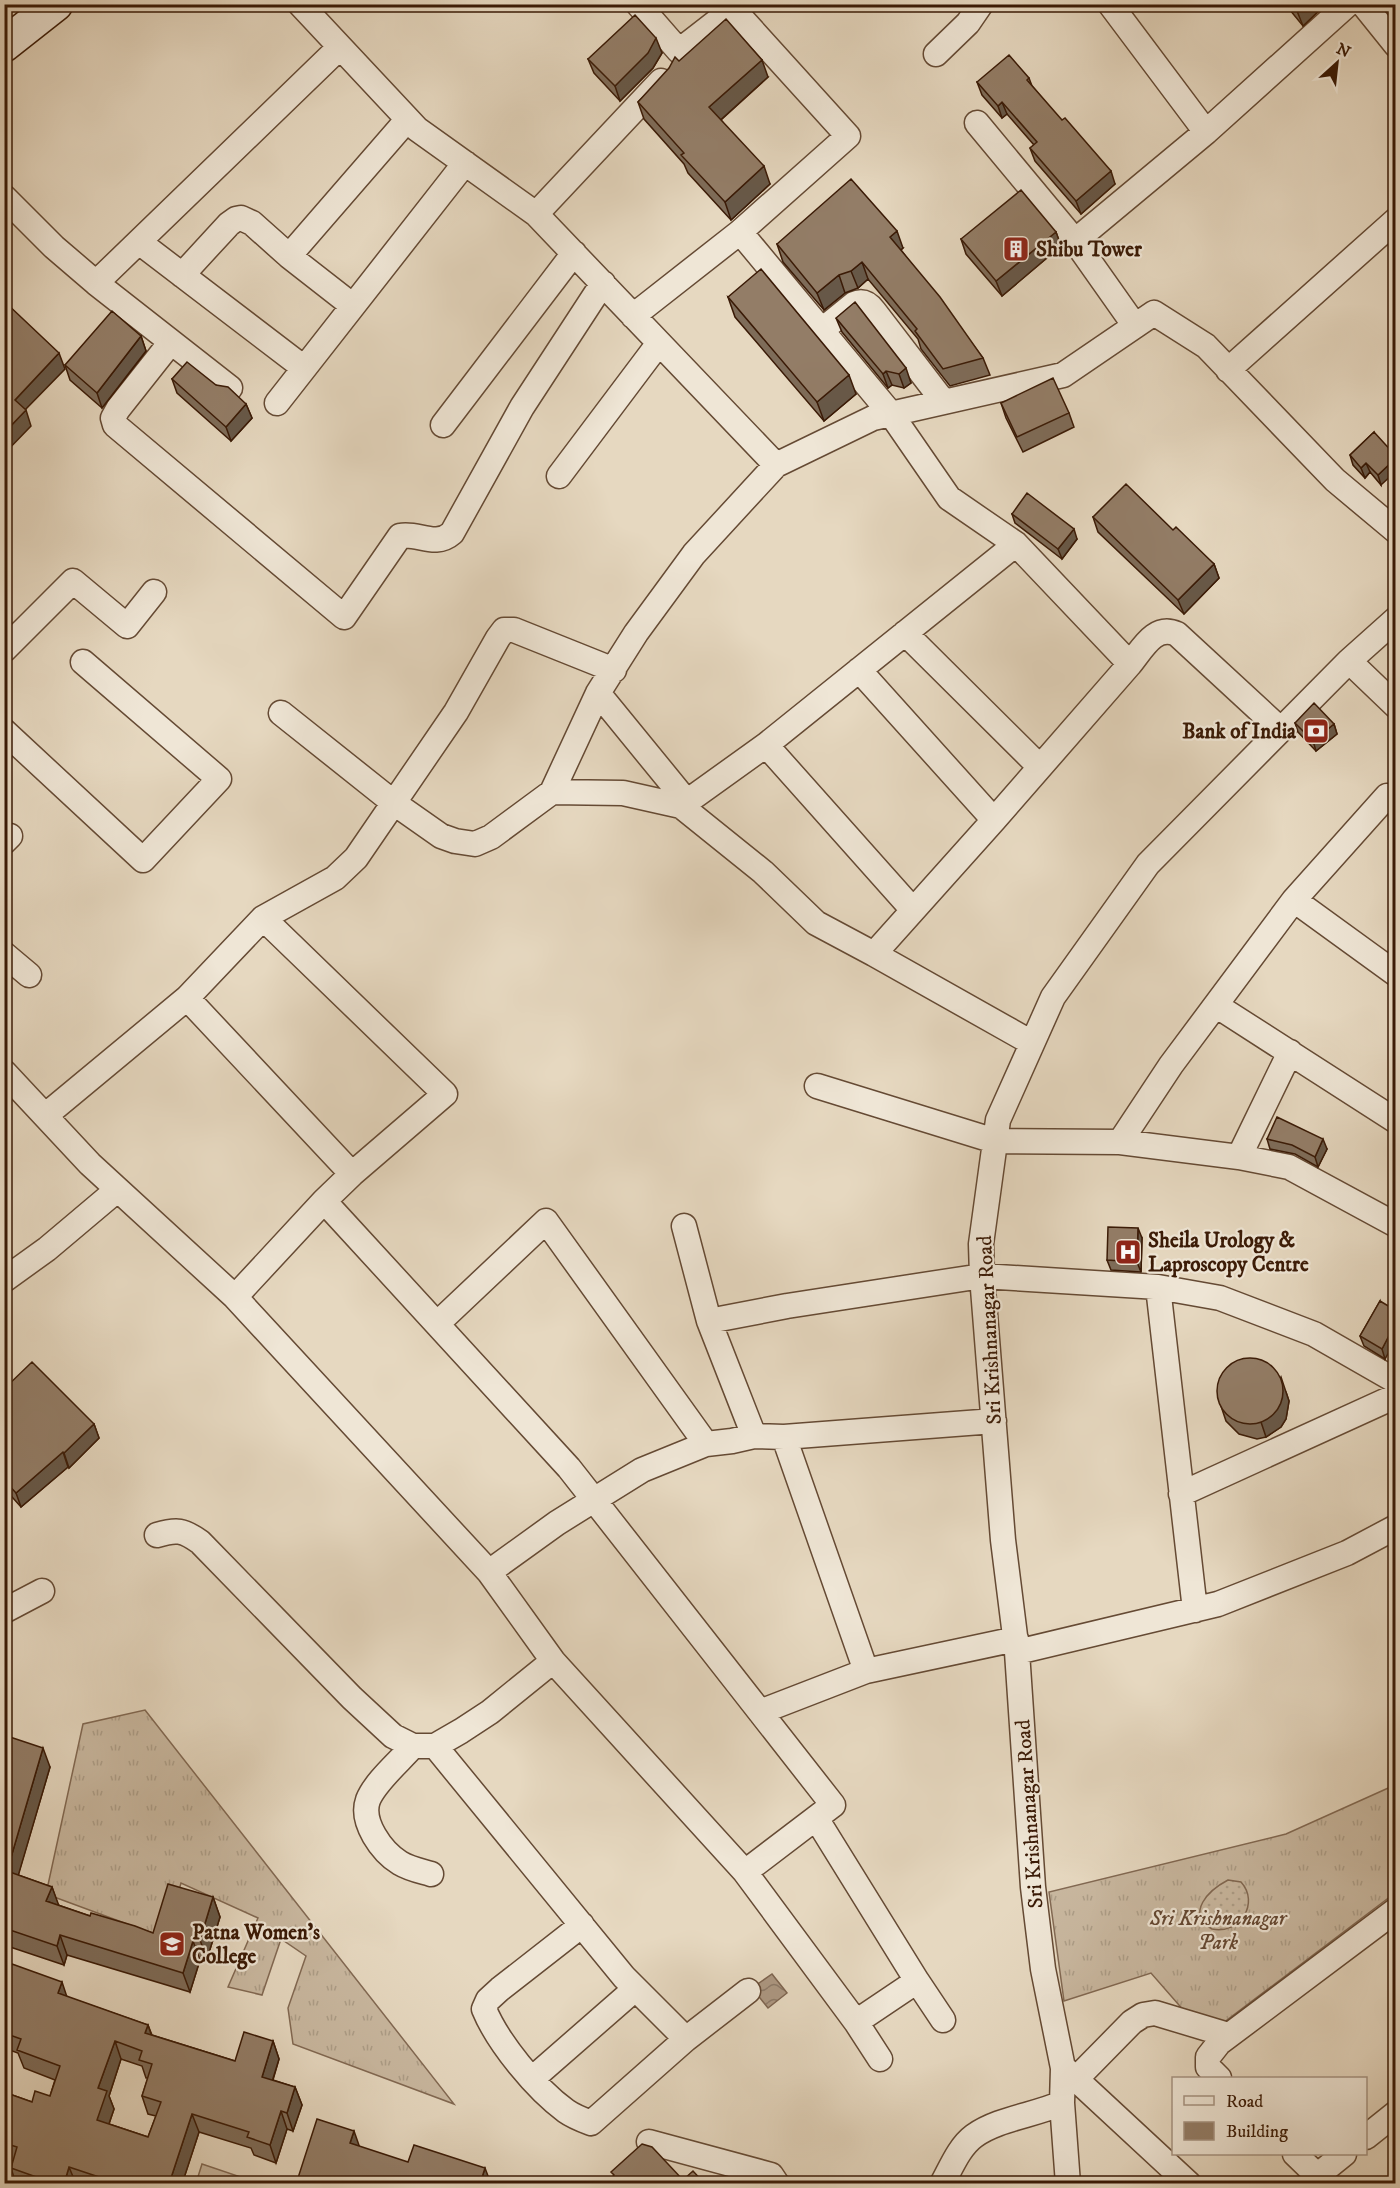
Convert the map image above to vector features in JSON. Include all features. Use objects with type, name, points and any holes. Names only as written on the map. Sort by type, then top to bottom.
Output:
[{"type":"main road","points":[[4,45],[56,4]]},
{"type":"street","points":[[300,4],[417,129],[536,214],[776,465]]},
{"type":"street","points":[[638,4],[680,51]]},
{"type":"street","points":[[936,54],[968,23],[981,4]]},
{"type":"street","points":[[1110,4],[1206,132]]},
{"type":"street","points":[[1075,241],[1206,132],[1348,4]]},
{"type":"street","points":[[536,214],[665,76],[680,51],[733,9],[848,136],[740,232],[633,316]]},
{"type":"street","points":[[1374,9],[1395,45]]},
{"type":"street","points":[[96,283],[340,47]]},
{"type":"street","points":[[289,256],[407,120]]},
{"type":"street","points":[[977,123],[1075,241],[1135,326]]},
{"type":"street","points":[[277,403],[465,163]]},
{"type":"street","points":[[4,197],[54,247],[96,283],[230,388]]},
{"type":"street","points":[[182,275],[236,219],[241,218],[252,224],[352,306]]},
{"type":"street","points":[[1228,369],[1395,220]]},
{"type":"street","points":[[740,232],[891,414],[949,498],[1016,544],[1130,664]]},
{"type":"street","points":[[139,242],[304,368]]},
{"type":"street","points":[[443,425],[574,253]]},
{"type":"street","points":[[171,342],[118,409],[113,418],[115,425],[344,617],[399,536],[440,540],[452,533],[522,407],[603,282]]},
{"type":"street","points":[[822,330],[854,304],[865,302],[943,401]]},
{"type":"street","points":[[281,713],[394,803],[441,836],[455,842],[475,844],[491,837],[552,792],[598,693],[636,633],[694,554],[776,465],[873,418],[1063,375],[1154,313],[1206,346],[1335,480],[1395,531]]},
{"type":"street","points":[[558,476],[659,343]]},
{"type":"street","points":[[552,792],[623,793],[684,804],[766,745],[1016,544]]},
{"type":"street","points":[[4,650],[73,581],[127,626],[154,592]]},
{"type":"street","name":"Sri Krishnanagar Road","points":[[1068,2184],[1062,2103],[1069,2073],[1043,1969],[1033,1887],[1017,1646],[1003,1540],[982,1276],[981,1244],[998,1120],[1053,997],[1148,864],[1349,660],[1395,619]]},
{"type":"street","points":[[46,1115],[187,998],[263,918],[335,878],[356,858],[456,712],[504,630],[513,630],[614,669]]},
{"type":"street","points":[[874,954],[994,820],[1152,637],[1160,632],[1168,630],[1186,640],[1281,730]]},
{"type":"street","points":[[905,633],[1040,767]]},
{"type":"street","points":[[1349,660],[1395,706]]},
{"type":"street","points":[[4,731],[143,860],[219,779],[83,662]]},
{"type":"street","points":[[860,670],[994,820]]},
{"type":"street","points":[[598,693],[684,804],[763,872],[816,923],[1032,1043]]},
{"type":"street","points":[[766,745],[913,910]]},
{"type":"street","points":[[1120,1142],[1171,1065],[1294,900],[1387,796],[1395,804]]},
{"type":"street","points":[[1294,900],[1395,974]]},
{"type":"street","points":[[235,1297],[324,1201],[445,1094],[263,918]]},
{"type":"street","points":[[4,954],[29,975]]},
{"type":"street","points":[[187,998],[352,1174]]},
{"type":"street","points":[[1217,1006],[1395,1121]]},
{"type":"street","points":[[1239,1157],[1290,1052]]},
{"type":"street","points":[[4,1072],[90,1164],[235,1297],[489,1572],[553,1661],[745,1872],[856,2022],[880,2059]]},
{"type":"street","points":[[817,1086],[995,1141],[1120,1142],[1239,1157],[1289,1167],[1395,1225]]},
{"type":"street","points":[[4,1280],[56,1242],[117,1190]]},
{"type":"street","points":[[324,1201],[569,1468],[833,1806],[745,1872]]},
{"type":"street","points":[[438,1323],[546,1221],[706,1444]]},
{"type":"street","points":[[684,1226],[709,1320],[754,1436]]},
{"type":"street","points":[[709,1320],[982,1276],[1158,1287],[1220,1298],[1314,1334],[1395,1381]]},
{"type":"street","points":[[1158,1287],[1195,1610]]},
{"type":"street","points":[[1182,1494],[1395,1396]]},
{"type":"street","points":[[489,1572],[592,1499],[642,1470],[706,1444],[754,1436],[784,1437],[994,1421]]},
{"type":"street","points":[[784,1437],[866,1671]]},
{"type":"street","points":[[760,1712],[866,1671],[1017,1646],[1218,1604],[1347,1553],[1395,1527]]},
{"type":"street","points":[[157,1535],[174,1530],[188,1533],[200,1542],[352,1698],[393,1736],[424,1746],[582,1925],[635,1989],[686,2038]]},
{"type":"street","points":[[4,1611],[42,1591]]},
{"type":"street","points":[[431,1874],[404,1865],[387,1852],[373,1832],[366,1810],[369,1799],[375,1789],[424,1746],[490,1712],[553,1661]]},
{"type":"street","points":[[816,1818],[917,1982],[944,2020]]},
{"type":"street","points":[[1217,2077],[1208,2067],[1208,2057],[1219,2043],[1395,1910]]},
{"type":"street","points":[[582,1925],[500,1989],[488,2000],[484,2009],[532,2079],[568,2112],[591,2123],[686,2038],[748,1991]]},
{"type":"street","points":[[856,2022],[917,1982]]},
{"type":"street","points":[[532,2079],[635,1989]]},
{"type":"street","points":[[1189,2184],[1069,2073],[1143,2015],[1155,2013],[1228,2036]]},
{"type":"street","points":[[942,2184],[959,2152],[973,2137],[990,2128],[1062,2103]]},
{"type":"street","points":[[1367,2135],[1395,2113]]},
{"type":"street","points":[[649,2142],[771,2175],[777,2184]]},
{"type":"street","points":[[1296,2155],[1322,2179],[1343,2155]]},
{"type":"green space","points":[[145,1710],[454,2104],[293,2044],[288,2008],[306,1956],[281,1939],[262,1995],[228,1987],[258,1918],[181,1883],[165,1938],[46,1894],[83,1724]]},
{"type":"green space","name":"Sri Krishnanagar Park","points":[[1395,1785],[1395,1893],[1206,2036],[1151,1973],[1064,2001],[1049,1892],[1286,1834]]},
{"type":"green space","points":[[1228,1880],[1241,1882],[1246,1890],[1248,1908],[1244,1916],[1231,1927],[1222,1930],[1212,1929],[1204,1923],[1200,1916],[1200,1909],[1207,1896]]},
{"type":"green space","points":[[202,2164],[258,2183],[196,2183]]},
{"type":"water","points":[[772,1974],[787,1993],[768,2008],[752,1988]]},
{"type":"building","points":[[1292,4],[1305,4],[1297,11]]},
{"type":"building","points":[[635,15],[656,38],[648,53],[615,86],[588,59]]},
{"type":"building","points":[[726,19],[762,60],[709,107],[764,166],[725,202],[681,155],[684,153],[638,102],[669,68],[675,57],[679,61]]},
{"type":"building","points":[[1009,55],[1029,78],[1027,80],[1062,120],[1065,118],[1111,171],[1076,201],[1030,148],[1037,142],[1002,102],[998,106],[977,82]]},
{"type":"building","points":[[851,179],[897,231],[890,237],[940,297],[983,358],[943,369],[915,331],[917,329],[862,262],[851,271],[839,275],[817,293],[777,244]]},
{"type":"building","name":"Shibu Tower","points":[[1021,190],[1056,232],[996,281],[961,239]]},
{"type":"building","points":[[761,269],[849,375],[817,402],[728,297]]},
{"type":"building","points":[[4,301],[59,353],[15,400],[26,410],[4,433]]},
{"type":"building","points":[[855,302],[906,368],[899,374],[886,371],[883,374],[836,318]]},
{"type":"building","points":[[112,311],[141,336],[97,393],[65,365]]},
{"type":"building","points":[[187,362],[216,385],[228,387],[246,404],[226,427],[172,379]]},
{"type":"building","points":[[1053,378],[1069,413],[1017,437],[1001,403]]},
{"type":"building","points":[[1374,432],[1395,455],[1395,459],[1378,475],[1366,463],[1361,468],[1350,455]]},
{"type":"building","points":[[1126,484],[1173,530],[1176,527],[1214,564],[1178,600],[1093,517]]},
{"type":"building","points":[[1027,493],[1074,529],[1058,549],[1012,514]]},
{"type":"building","points":[[1314,703],[1334,724],[1313,741],[1295,723]]},
{"type":"building","points":[[1277,1117],[1323,1139],[1315,1157],[1292,1145],[1267,1139]]},
{"type":"building","points":[[1108,1227],[1138,1228],[1137,1262],[1107,1260]]},
{"type":"building","points":[[1380,1301],[1395,1310],[1395,1324],[1382,1349],[1360,1336]]},
{"type":"building","points":[[1250,1358],[1262,1361],[1273,1368],[1280,1379],[1283,1391],[1280,1403],[1273,1414],[1262,1421],[1250,1424],[1238,1421],[1227,1414],[1220,1403],[1217,1391],[1220,1379],[1227,1368],[1238,1361]]},
{"type":"building","points":[[32,1362],[94,1424],[64,1453],[16,1493],[4,1480],[4,1389]]},
{"type":"building","points":[[4,1735],[43,1748],[7,1871],[52,1887],[46,1901],[153,1933],[168,1884],[213,1897],[200,1940],[193,1941],[183,1973],[60,1935],[57,1946],[4,1928]]},
{"type":"building","points":[[12,1964],[62,1982],[58,1993],[148,2025],[145,2033],[235,2061],[244,2032],[273,2041],[262,2077],[295,2087],[287,2113],[281,2111],[270,2145],[247,2137],[249,2132],[192,2114],[169,2184],[120,2184],[69,2167],[64,2184],[56,2184],[11,2168],[17,2147],[4,2143],[4,2092],[32,2102],[35,2091],[50,2096],[60,2066],[17,2050],[21,2039],[4,2033],[4,1985]],"holes":[[[115,2041],[142,2051],[139,2060],[152,2064],[142,2096],[161,2102],[148,2137],[97,2120],[107,2091],[98,2088]]]},
{"type":"building","points":[[317,2119],[354,2131],[350,2143],[408,2162],[414,2145],[485,2168],[480,2184],[304,2184],[297,2181]]},
{"type":"building","points":[[642,2144],[652,2147],[683,2180],[693,2171],[705,2184],[605,2184],[614,2175],[611,2172]]},
{"type":"place","name":"Shibu Tower","points":[[1016,249]]},
{"type":"place","name":"Bank of India","points":[[1316,731]]},
{"type":"place","name":"Sheila Urology & Laproscopy Centre","points":[[1128,1252]]},
{"type":"place","name":"Patna Women's College","points":[[172,1944]]}]
